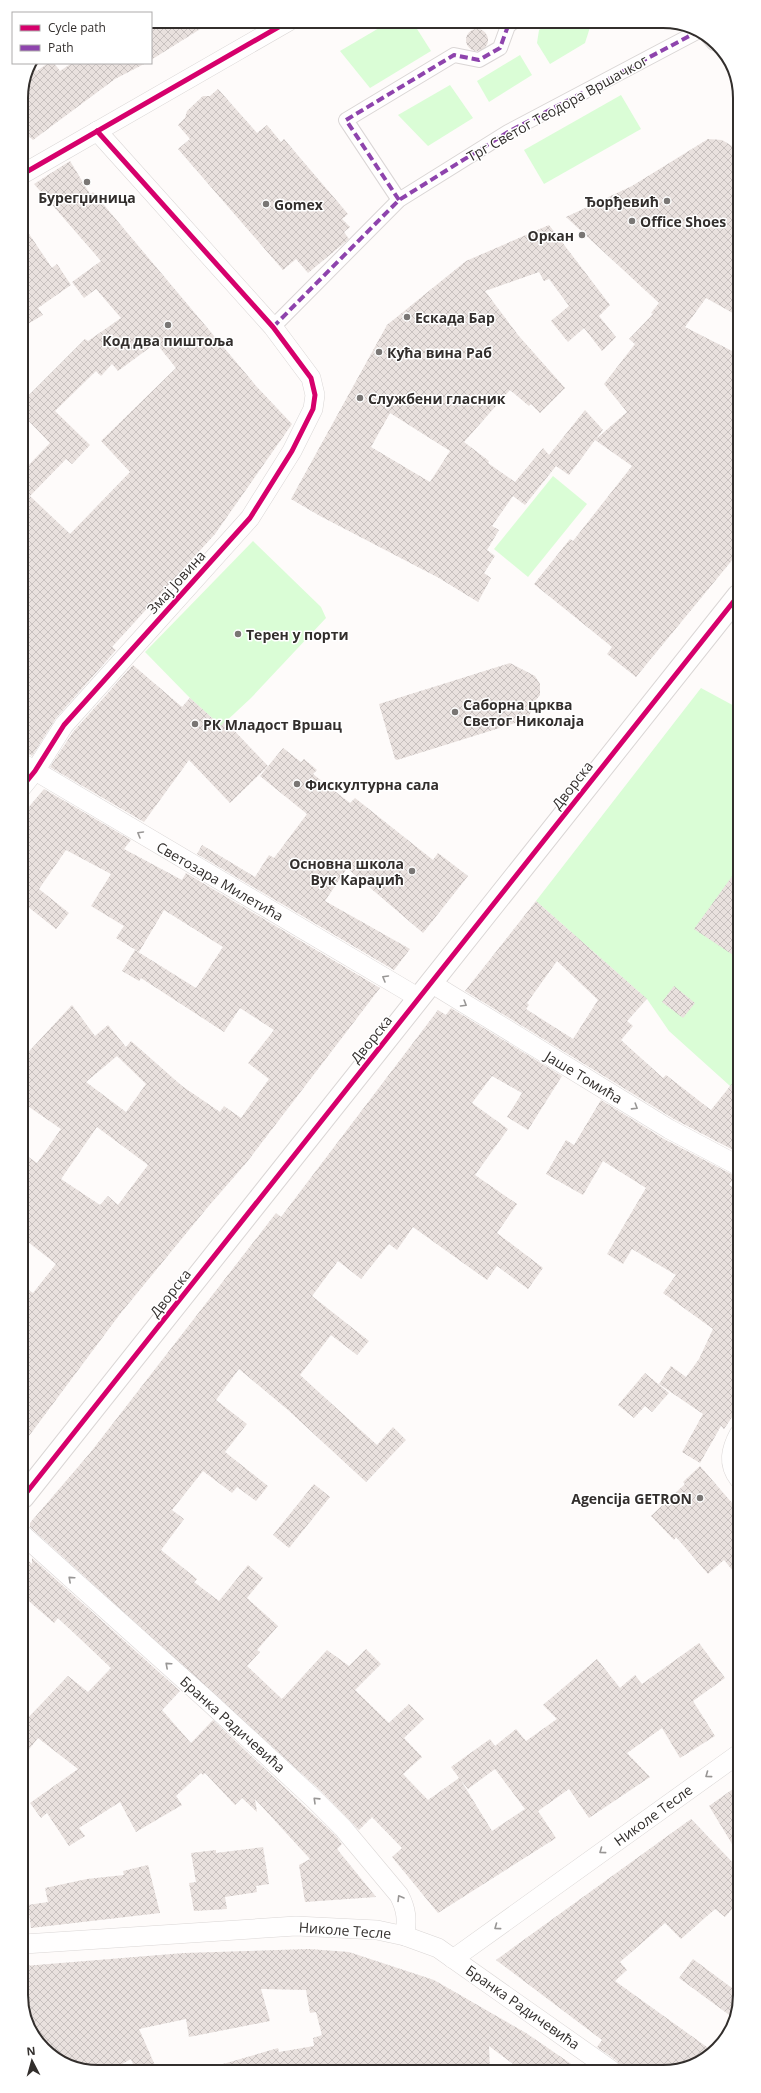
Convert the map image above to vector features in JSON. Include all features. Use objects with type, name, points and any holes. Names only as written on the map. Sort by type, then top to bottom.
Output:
[{"type":"main road","name":"Дворска","points":[[28,1491],[733,602]]},
{"type":"street","points":[[28,171],[277,28]]},
{"type":"street","points":[[399,200],[346,120],[454,55],[480,60],[500,48],[507,28]]},
{"type":"street","name":"Трг Светог Теодора Вршачког","points":[[273,327],[399,200],[508,132],[692,34]]},
{"type":"street","points":[[97,131],[273,327]]},
{"type":"street","name":"Змај Јовина","points":[[28,767],[250,518],[292,452],[313,409],[315,395],[311,378],[273,327]]},
{"type":"street","name":"Светозара Милетића","points":[[28,767],[425,990]]},
{"type":"street","name":"Јаше Томића","points":[[425,990],[669,1129],[733,1163]]},
{"type":"street","points":[[733,1443],[731,1464],[733,1468]]},
{"type":"street","name":"Бранка Радичевића","points":[[28,1540],[208,1701],[343,1828],[399,1896],[407,1914],[406,1936]]},
{"type":"street","name":"Николе Тесле","points":[[28,1944],[296,1926],[378,1930],[406,1936],[438,1948],[453,1959],[733,1758]]},
{"type":"street","name":"Бранка Радичевића","points":[[453,1959],[604,2065]]},
{"type":"green space","points":[[379,28],[416,28],[431,51],[370,88],[340,51]]},
{"type":"green space","points":[[542,28],[590,28],[585,43],[550,64],[537,43],[539,30]]},
{"type":"green space","points":[[520,55],[532,75],[489,102],[477,81]]},
{"type":"green space","points":[[450,85],[473,118],[428,146],[398,115]]},
{"type":"green space","points":[[621,95],[641,129],[544,184],[524,150]]},
{"type":"green space","points":[[553,476],[587,504],[528,577],[494,549]]},
{"type":"green space","name":"Терен у порти","points":[[253,541],[321,607],[326,618],[251,698],[221,726],[190,698],[145,652]]},
{"type":"green space","points":[[701,688],[733,705],[733,1089],[669,1031],[647,999],[536,901]]},
{"type":"building","points":[[152,28],[202,28],[152,59]]},
{"type":"building","points":[[477,29],[485,32],[488,40],[485,48],[477,51],[469,48],[466,40],[469,32]]},
{"type":"building","points":[[47,64],[55,64],[60,71],[70,64],[144,64],[115,79],[33,140],[30,137],[28,139],[28,94],[30,80],[35,68],[37,71]]},
{"type":"building","points":[[218,89],[257,133],[267,125],[281,142],[284,139],[348,214],[342,219],[350,227],[344,232],[349,239],[308,273],[296,259],[283,270],[178,149],[190,139],[178,125],[185,118],[187,111],[203,96],[210,96]]},
{"type":"building","points":[[708,139],[722,140],[733,147],[733,313],[706,298],[685,327],[733,351],[733,559],[636,677],[607,654],[612,647],[534,584],[570,539],[573,541],[632,466],[595,440],[569,475],[556,466],[525,505],[513,496],[492,526],[499,530],[487,550],[495,556],[484,573],[491,578],[478,602],[439,578],[320,516],[291,499],[387,325],[466,261],[549,225],[610,305],[599,316],[616,337],[602,351],[584,328],[568,342],[551,321],[569,306],[549,279],[544,281],[539,272],[485,291],[518,335],[565,388],[540,413],[531,404],[529,406],[510,390],[464,442],[489,461],[488,463],[515,482],[543,448],[549,455],[585,410],[603,430],[596,439],[627,412],[604,384],[635,344],[629,339],[653,314],[651,313],[659,303],[566,217],[632,186]],"holes":[[[390,413],[450,451],[430,482],[371,447]]]},
{"type":"building","points":[[70,161],[90,194],[93,192],[257,387],[292,424],[215,534],[112,647],[116,650],[56,718],[32,756],[28,753],[28,466],[50,443],[28,420],[28,396],[85,339],[88,341],[121,318],[96,289],[84,298],[72,282],[101,261],[34,184]],"holes":[[[156,343],[176,368],[101,441],[130,472],[70,534],[30,496],[66,459],[72,464],[90,445],[55,411],[96,371],[101,376],[112,364],[118,371]]]},
{"type":"building","points":[[28,232],[52,268],[57,264],[71,285],[38,308],[43,315],[28,324]]},
{"type":"building","name":"Саборна црква Светог Николаја","points":[[510,663],[535,676],[540,684],[540,695],[535,701],[528,719],[397,760],[395,759],[379,704]]},
{"type":"building","points":[[133,665],[182,707],[190,698],[221,726],[225,721],[268,766],[230,803],[189,760],[144,822],[50,767],[73,732]]},
{"type":"building","points":[[283,748],[301,762],[304,759],[317,770],[313,774],[350,803],[355,798],[433,860],[438,853],[468,876],[423,933],[347,868],[325,901],[410,949],[394,970],[197,854],[202,845],[255,877],[269,855],[274,858],[307,814],[260,776]]},
{"type":"building","points":[[44,789],[131,840],[124,849],[182,880],[186,873],[380,988],[247,1162],[207,1208],[120,1314],[28,1437],[28,1290],[33,1293],[56,1264],[28,1242],[28,1157],[37,1163],[61,1129],[28,1106],[28,1053],[72,1005],[95,1036],[108,1025],[126,1047],[131,1041],[182,1086],[220,1112],[224,1106],[241,1118],[269,1079],[248,1063],[274,1030],[240,1008],[224,1032],[141,978],[139,981],[122,971],[135,950],[196,988],[223,947],[164,910],[139,952],[116,938],[124,926],[91,906],[111,874],[66,850],[39,889],[69,913],[56,929],[28,907],[28,808]],"holes":[[[117,1056],[146,1084],[126,1112],[86,1082]],[[97,1127],[148,1165],[118,1205],[108,1196],[100,1205],[61,1179]]]},
{"type":"building","points":[[733,875],[733,955],[694,929]]},
{"type":"building","points":[[536,901],[647,999],[627,1021],[633,1026],[621,1040],[663,1078],[666,1075],[711,1110],[733,1082],[733,1150],[674,1119],[465,991]],"holes":[[[557,961],[598,1000],[573,1039],[526,1009],[529,1005],[527,1003]]]},
{"type":"building","points":[[674,986],[695,1003],[683,1018],[662,1002]]},
{"type":"building","points":[[451,1008],[562,1076],[528,1130],[507,1117],[522,1093],[492,1076],[472,1103],[508,1129],[475,1175],[517,1204],[497,1233],[543,1268],[528,1289],[497,1266],[487,1280],[413,1227],[397,1250],[389,1244],[361,1279],[338,1261],[312,1296],[369,1341],[357,1355],[331,1335],[300,1375],[377,1445],[393,1427],[406,1440],[366,1482],[288,1410],[239,1369],[216,1400],[247,1424],[225,1452],[268,1486],[256,1501],[237,1487],[232,1493],[203,1471],[172,1510],[184,1519],[161,1550],[197,1579],[194,1582],[219,1601],[248,1565],[263,1578],[247,1598],[278,1626],[257,1650],[260,1652],[247,1666],[282,1699],[327,1650],[349,1666],[366,1649],[381,1664],[355,1690],[389,1723],[409,1704],[424,1719],[404,1738],[422,1757],[403,1774],[428,1800],[459,1778],[451,1767],[490,1739],[495,1746],[516,1729],[526,1741],[557,1719],[543,1705],[597,1659],[620,1688],[635,1675],[642,1684],[699,1643],[725,1678],[693,1701],[715,1736],[680,1758],[662,1728],[627,1753],[650,1777],[589,1818],[569,1789],[538,1811],[556,1838],[438,1913],[392,1857],[402,1848],[372,1817],[359,1830],[322,1792],[30,1527],[30,1523],[90,1453],[276,1213],[281,1217],[438,1010],[446,1015]],"holes":[[[495,1769],[525,1809],[492,1831],[460,1779],[468,1789]]]},
{"type":"building","points":[[601,1100],[664,1139],[733,1175],[733,1179],[729,1185],[733,1187],[733,1240],[731,1244],[733,1245],[733,1416],[724,1429],[721,1426],[700,1463],[682,1452],[703,1414],[659,1384],[671,1366],[686,1377],[699,1359],[713,1329],[663,1293],[676,1275],[632,1249],[623,1264],[607,1254],[646,1188],[603,1161],[583,1195],[546,1174],[566,1140],[574,1145]]},
{"type":"building","points":[[645,1373],[669,1393],[652,1412],[645,1406],[634,1418],[618,1405]]},
{"type":"building","points":[[700,1466],[733,1504],[733,1571],[724,1560],[708,1574],[676,1537],[674,1540],[651,1516],[685,1484],[683,1482]]},
{"type":"building","points":[[314,1484],[330,1497],[289,1548],[273,1535]]},
{"type":"building","points":[[32,1558],[180,1691],[162,1710],[191,1743],[213,1720],[335,1835],[342,1844],[337,1849],[376,1897],[305,1902],[299,1865],[310,1859],[255,1799],[257,1812],[242,1798],[235,1805],[205,1773],[203,1775],[201,1773],[176,1796],[182,1805],[136,1832],[120,1802],[79,1828],[85,1836],[69,1846],[47,1813],[41,1818],[30,1803],[78,1769],[38,1738],[28,1751],[28,1718],[68,1676],[88,1692],[111,1668],[58,1618],[54,1623],[28,1600],[28,1560],[32,1564]]},
{"type":"building","points":[[733,1789],[733,1845],[709,1806]]},
{"type":"building","points":[[691,1819],[733,1863],[733,1908],[725,1917],[715,1909],[681,1939],[665,1923],[620,1962],[627,1970],[615,1981],[708,2048],[694,2058],[681,2063],[662,2065],[619,2065],[617,2061],[597,2047],[602,2040],[496,1960]]},
{"type":"building","points":[[263,1847],[269,1884],[256,1886],[257,1892],[225,1897],[227,1909],[194,1911],[189,1883],[196,1882],[191,1853],[216,1850],[216,1853]]},
{"type":"building","points":[[148,1865],[160,1913],[31,1928],[28,1905],[48,1902],[45,1888],[87,1879],[124,1875],[123,1871]]},
{"type":"building","points":[[309,1949],[349,1952],[434,1980],[526,2033],[573,2065],[514,2065],[489,2046],[490,2065],[219,2065],[278,2048],[279,2052],[314,2046],[313,2038],[322,2035],[316,2012],[310,2013],[306,1990],[261,1989],[270,2021],[189,2037],[186,2019],[139,2029],[155,2065],[133,2065],[131,2059],[120,2065],[85,2064],[63,2056],[52,2047],[52,2041],[45,2041],[35,2026],[30,2013],[28,1966],[184,1953]]},
{"type":"building","points":[[693,1959],[733,1989],[732,2008],[730,2015],[679,1978]]},
{"type":"marked path","points":[[399,200],[346,120],[454,55],[479,60],[500,48],[507,28]]},
{"type":"marked path","points":[[273,327],[399,200],[508,132],[692,34]]},
{"type":"cycle path","points":[[28,171],[277,28]]},
{"type":"cycle path","points":[[28,780],[64,725],[250,518],[292,451],[313,409],[315,395],[311,378],[273,327],[97,131]]},
{"type":"cycle path","points":[[28,1491],[733,602]]},
{"type":"place","name":"Бурегџиница","points":[[87,182]]},
{"type":"place","name":"Ђорђевић","points":[[667,201]]},
{"type":"place","name":"Gomex","points":[[266,204]]},
{"type":"place","name":"Office Shoes","points":[[632,221]]},
{"type":"place","name":"Оркан","points":[[582,235]]},
{"type":"place","name":"Ескада Бар","points":[[407,317]]},
{"type":"place","name":"Код два пиштоља","points":[[168,325]]},
{"type":"place","name":"Кућа вина Раб","points":[[379,352]]},
{"type":"place","name":"Службени гласник","points":[[360,398]]},
{"type":"place","name":"Терен у порти","points":[[238,634]]},
{"type":"place","name":"Саборна црква Светог Николаја","points":[[455,712]]},
{"type":"place","name":"РК Младост Вршац","points":[[195,724]]},
{"type":"place","name":"Фискултурна сала","points":[[297,784]]},
{"type":"place","name":"Основна школа Вук Караџић","points":[[412,871]]},
{"type":"place","name":"Agencija GETRON","points":[[700,1498]]}]
